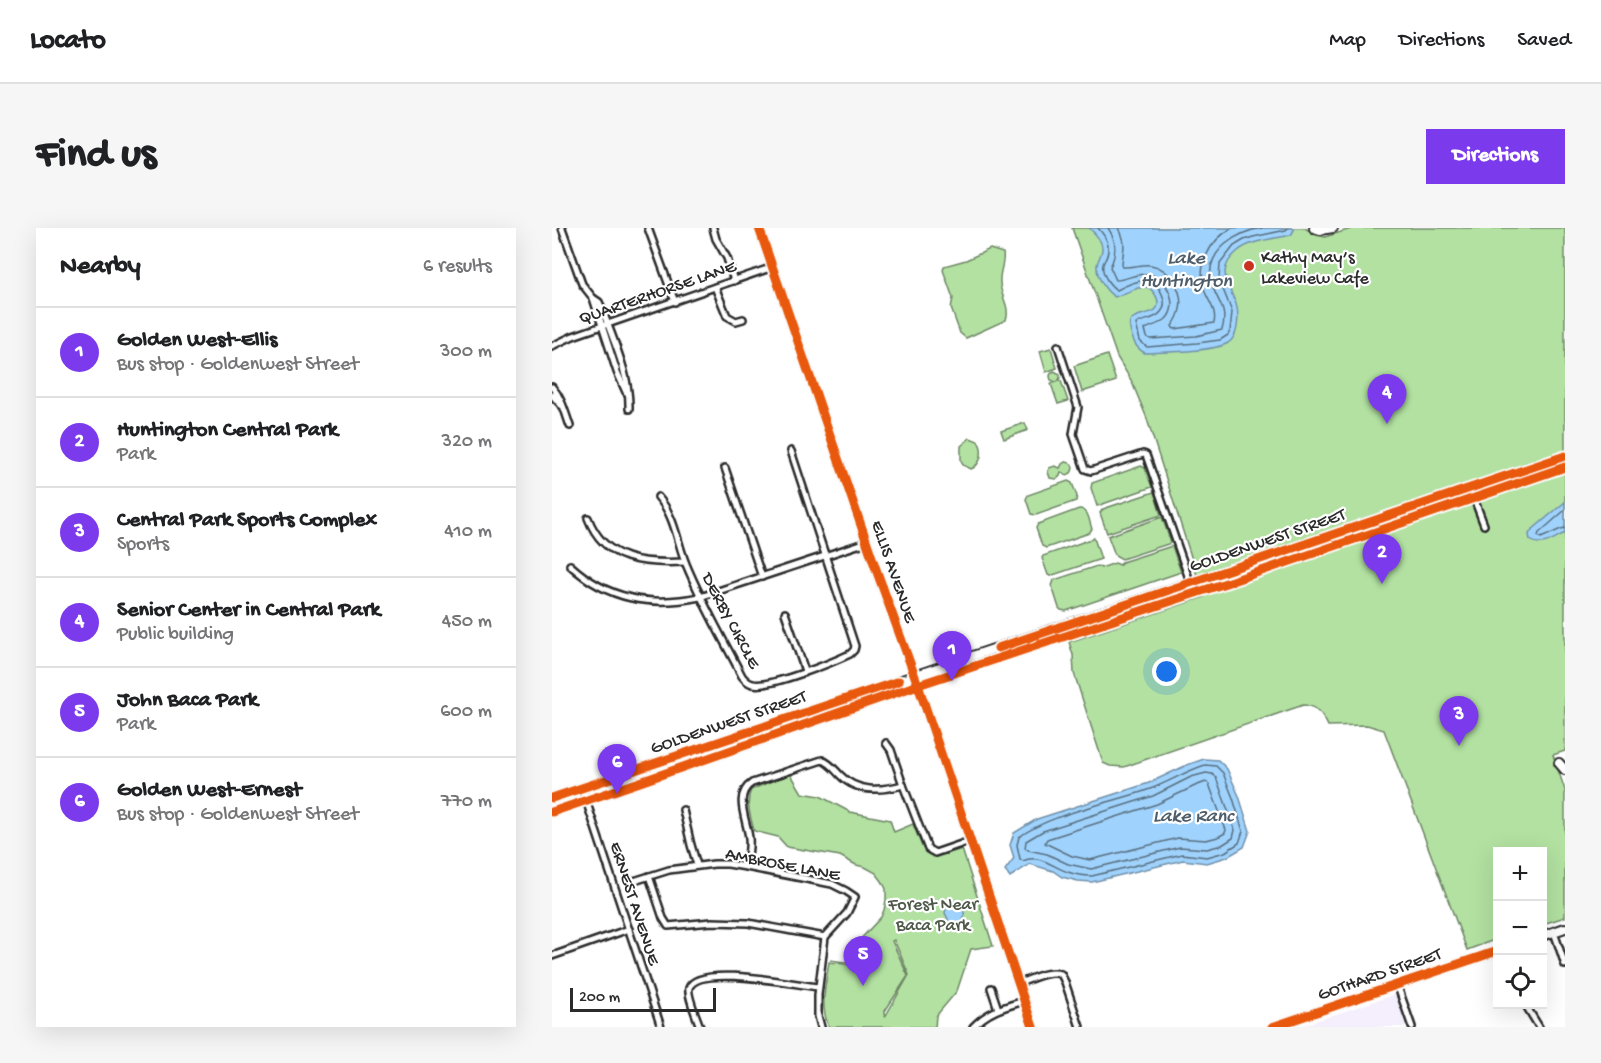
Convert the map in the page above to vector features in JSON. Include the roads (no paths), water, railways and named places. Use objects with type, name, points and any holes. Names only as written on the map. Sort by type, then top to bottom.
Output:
[{"type":"main road","name":"ELLIS AVENUE","points":[[759,228],[918,685],[1033,1027]]},
{"type":"main road","points":[[1317,229],[1333,228]]},
{"type":"main road","name":"GOLDENWEST STREET","points":[[552,798],[1565,456]]},
{"type":"main road","name":"GOLDENWEST STREET","points":[[552,812],[918,685],[1565,467]]},
{"type":"main road","points":[[1328,548],[1334,539],[1377,524],[1390,514]]},
{"type":"main road","points":[[1270,568],[1285,556],[1320,544],[1324,537]]},
{"type":"main road","points":[[1559,763],[1565,770]]},
{"type":"main road","points":[[1547,934],[1565,928]]},
{"type":"main road","name":"GOTHARD STREET","points":[[1272,1027],[1493,952]]},
{"type":"street","points":[[562,228],[582,284],[593,298],[621,362],[629,398],[629,409]]},
{"type":"street","points":[[648,228],[675,302]]},
{"type":"street","points":[[713,228],[716,239],[727,258],[734,281]]},
{"type":"street","name":"QUARTERHORSE LANE","points":[[552,346],[573,336],[773,267]]},
{"type":"street","points":[[715,287],[727,316],[735,321],[743,319]]},
{"type":"street","points":[[1058,346],[1078,406],[1073,434],[1085,469],[1091,471],[1146,455],[1194,593]]},
{"type":"street","points":[[552,387],[559,394],[570,426]]},
{"type":"street","points":[[552,395],[563,407]]},
{"type":"street","points":[[791,451],[826,556]]},
{"type":"street","points":[[725,468],[762,578]]},
{"type":"street","points":[[1470,488],[1484,525]]},
{"type":"street","name":"DERBY CIRCLE","points":[[658,497],[671,518],[685,562],[700,597],[745,681],[754,685],[780,681],[850,654],[854,650],[855,646],[826,556]]},
{"type":"street","points":[[588,518],[602,542],[629,558],[658,563],[685,562]]},
{"type":"street","points":[[570,565],[583,577],[605,589],[641,601],[680,601],[762,578],[867,542]]},
{"type":"street","points":[[785,613],[805,671]]},
{"type":"street","points":[[886,743],[891,750],[928,849],[935,853],[970,841]]},
{"type":"street","points":[[746,867],[749,839],[742,795],[745,787],[760,779],[822,760],[830,764],[841,777],[861,788],[876,790],[903,785]]},
{"type":"street","name":"ERNEST AVENUE","points":[[582,788],[661,1027]]},
{"type":"street","points":[[683,810],[697,865]]},
{"type":"street","name":"AMBROSE LANE","points":[[634,881],[669,870],[697,865],[728,864],[832,884],[855,897],[847,913],[825,937]]},
{"type":"street","points":[[649,876],[663,918],[668,926],[712,922],[748,923],[825,937],[818,987],[818,1016],[821,1027]]},
{"type":"street","points":[[552,956],[628,929]]},
{"type":"street","points":[[1554,932],[1565,965]]},
{"type":"street","points":[[1019,983],[1049,973],[1061,974],[1080,1027]]},
{"type":"street","points":[[700,1027],[688,990],[694,981],[710,977],[748,976],[818,987]]},
{"type":"street","points":[[1397,984],[1412,1027]]},
{"type":"street","points":[[991,988],[998,1009]]},
{"type":"street","points":[[973,1027],[982,1017],[1024,1001]]},
{"type":"street","points":[[1528,1009],[1539,1027]]},
{"type":"water","name":"Lake Huntington","points":[[1089,228],[1293,228],[1294,230],[1291,235],[1243,247],[1227,264],[1225,277],[1238,313],[1236,332],[1228,343],[1200,350],[1145,353],[1134,341],[1130,322],[1134,317],[1155,310],[1158,303],[1157,298],[1148,287],[1138,288],[1115,297],[1108,291],[1097,269],[1102,247],[1097,236]]},
{"type":"water","points":[[1565,502],[1565,533],[1543,543],[1530,540],[1529,534],[1532,530]]},
{"type":"water","name":"Lake Ranc","points":[[1204,759],[1218,760],[1227,769],[1239,796],[1250,831],[1244,847],[1227,857],[1207,863],[1183,860],[1092,882],[1062,877],[1053,871],[1030,864],[1010,877],[1005,870],[1014,858],[1010,845],[1014,833],[1037,819],[1149,783]]},
{"type":"water","points":[[960,901],[964,910],[964,918],[960,925],[951,930],[947,922],[946,908],[951,903]]},
{"type":"place","name":"Kathy May’s Lakeview Cafe","points":[[1249,266]]},
{"type":"place","name":"Senior Center in Central Park","points":[[1387,424]]},
{"type":"place","name":"Huntington Central Park","points":[[1382,584]]},
{"type":"place","name":"Golden West-Ellis","points":[[952,681]]},
{"type":"place","name":"Central Park Sports Complex","points":[[1459,746]]},
{"type":"place","name":"Golden West-Ernest","points":[[617,794]]},
{"type":"place","name":"John Baca Park","points":[[863,986]]},
{"type":"park label","name":"Forest Near Baca Park","points":[[933,913]]}]
